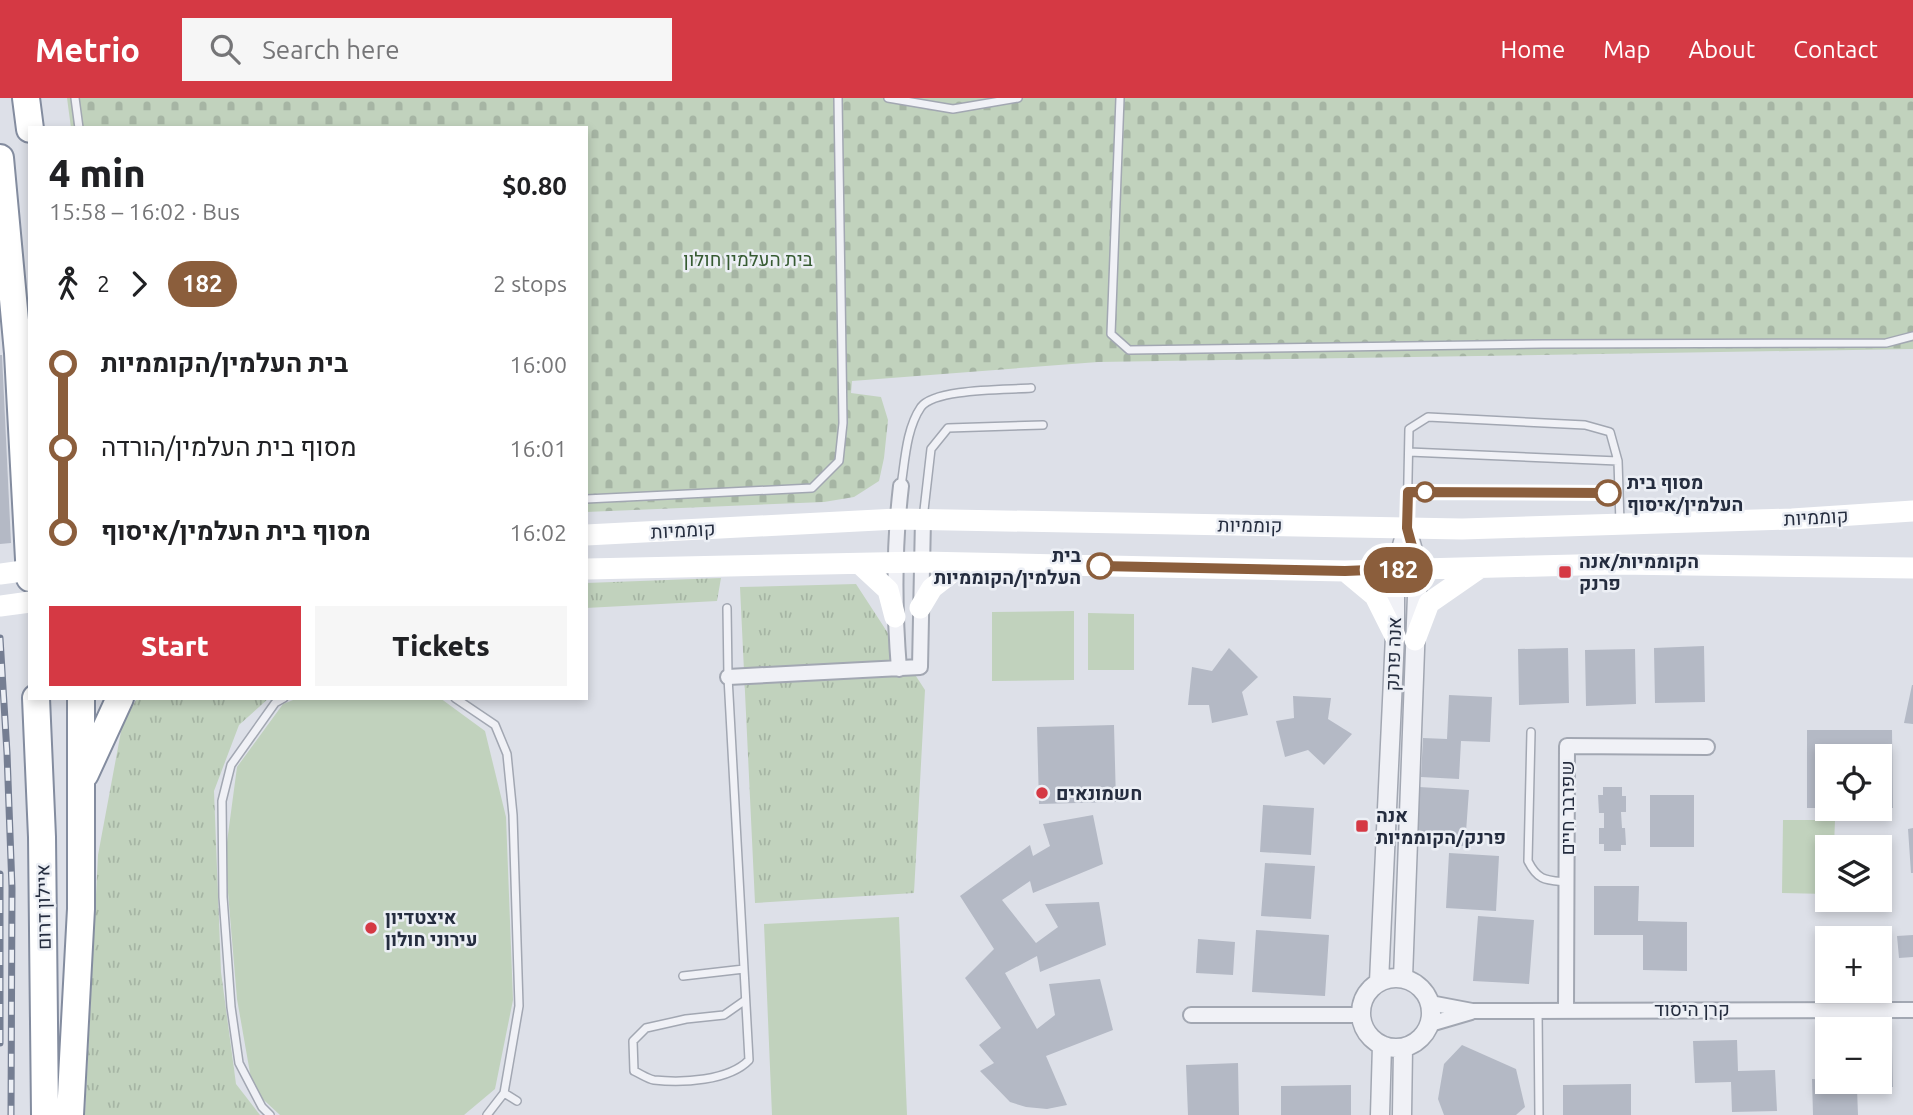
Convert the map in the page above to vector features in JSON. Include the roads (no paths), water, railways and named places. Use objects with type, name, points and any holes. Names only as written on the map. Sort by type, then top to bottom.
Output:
[{"type":"highway","points":[[26,98],[30,126]]},
{"type":"highway","points":[[0,158],[18,353],[28,540]]},
{"type":"highway","name":"איילון דרום","points":[[36,700],[42,837],[45,1115]]},
{"type":"highway","points":[[70,1115],[81,909],[81,700]]},
{"type":"highway","points":[[83,778],[119,700]]},
{"type":"main road","name":"קוממיות","points":[[588,534],[897,519],[1462,529],[1792,519],[1913,510]]},
{"type":"main road","name":"קוממיות","points":[[588,569],[922,562],[1345,571],[1616,564],[1913,568]]},
{"type":"main road","points":[[920,608],[932,587],[964,563]]},
{"type":"main road","points":[[861,565],[888,590],[895,617]]},
{"type":"main road","points":[[1345,571],[1375,596],[1405,638],[1429,603],[1478,569]]},
{"type":"main road","points":[[0,574],[28,570]]},
{"type":"main road","points":[[0,606],[28,602]]},
{"type":"street","points":[[899,669],[895,617],[897,519],[901,486]]},
{"type":"street","points":[[728,677],[920,667],[923,519]]},
{"type":"street","name":"אנה פרנק","points":[[1379,982],[1405,638],[1418,568],[1407,528]]},
{"type":"street","name":"אנה פרנק","points":[[1403,978],[1405,638],[1395,570],[1407,528]]},
{"type":"street","name":"שפרבר חיים","points":[[1566,1010],[1567,746],[1707,747]]},
{"type":"street","points":[[1403,978],[1415,983],[1424,992],[1430,1003],[1430,1024],[1414,1043],[1403,1048],[1394,1048],[1381,1045],[1371,1038],[1364,1029],[1361,1015],[1363,1000],[1369,990],[1379,982],[1403,978]]},
{"type":"street","name":"קרן היסוד","points":[[1430,1003],[1472,1011],[1913,1010]]},
{"type":"street","name":"קרן היסוד","points":[[1430,1024],[1472,1011]]},
{"type":"street","points":[[1191,1016],[1361,1015]]},
{"type":"street","points":[[1380,1115],[1381,1045]]},
{"type":"street","points":[[1402,1115],[1403,1048]]},
{"type":"lane","points":[[75,98],[79,126]]},
{"type":"lane","points":[[588,499],[812,488],[839,461],[842,397],[838,98]]},
{"type":"lane","points":[[888,98],[953,109],[1018,98]]},
{"type":"lane","points":[[1120,98],[1111,334],[1129,350],[1543,344],[1886,343],[1913,336]]},
{"type":"lane","points":[[901,486],[910,432],[922,405],[943,395],[1031,388]]},
{"type":"lane","points":[[1407,528],[1409,429],[1428,417],[1585,425],[1610,432],[1618,461],[1620,523]]},
{"type":"lane","points":[[923,519],[931,449],[948,428],[1043,425]]},
{"type":"lane","points":[[1409,452],[1618,461]]},
{"type":"lane","points":[[1408,492],[1619,493]]},
{"type":"lane","points":[[634,1071],[652,1080],[702,1080],[739,1070],[749,1060],[728,677],[727,608]]},
{"type":"lane","points":[[270,1115],[262,1107],[239,1063],[231,1007],[225,925],[222,802],[230,765],[275,703],[280,700]]},
{"type":"lane","points":[[458,700],[495,725],[507,754],[513,815],[519,1006],[504,1093],[487,1115]]},
{"type":"lane","points":[[1531,732],[1528,861],[1533,872],[1543,879],[1566,882]]},
{"type":"lane","points":[[684,976],[744,969]]},
{"type":"lane","points":[[627,1078],[634,1071],[633,1041],[646,1028],[686,1019],[724,1015],[744,1002]]},
{"type":"lane","points":[[1538,1011],[1539,1115]]},
{"type":"lane","points":[[504,1093],[517,1101]]},
{"type":"railway","points":[[0,638],[12,888],[11,1115]]},
{"type":"railway","points":[[0,874],[0,1043]]},
{"type":"place","name":"מסוף בית העלמין/איסוף","points":[[1608,493]]},
{"type":"place","name":"בית העלמין/הקוממיות","points":[[1100,566]]},
{"type":"place","name":"הקוממיות/אנה פרנק","points":[[1565,572]]},
{"type":"place","name":"חשמונאים","points":[[1042,793]]},
{"type":"place","name":"אנה פרנק/הקוממיות","points":[[1362,826]]},
{"type":"place","name":"איצטדיון עירוני חולון","points":[[371,928]]},
{"type":"park label","name":"בית העלמין חולון","points":[[748,259]]}]
